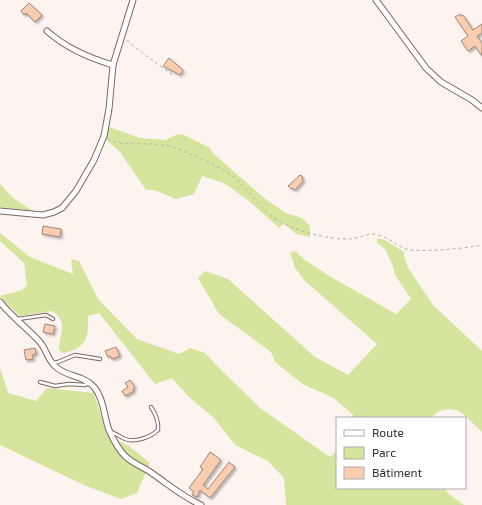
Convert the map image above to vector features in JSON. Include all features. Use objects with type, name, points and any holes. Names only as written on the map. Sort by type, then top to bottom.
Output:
[{"type":"street","points":[[0,211],[43,215],[62,208],[76,191],[94,160],[104,136],[109,109],[113,65],[133,0]]},
{"type":"street","points":[[376,0],[426,68],[442,82],[472,100],[482,108]]},
{"type":"street","points":[[47,31],[58,41],[85,55],[113,65]]},
{"type":"street","points":[[0,302],[16,320],[39,341],[44,347],[52,363],[60,371],[89,382],[98,394],[110,432],[118,447],[130,460],[201,505]]},
{"type":"lane","points":[[16,320],[46,315],[53,319]]},
{"type":"lane","points":[[52,363],[75,355],[100,359]]},
{"type":"lane","points":[[40,382],[55,386],[69,384],[85,385],[89,382]]},
{"type":"lane","points":[[110,432],[115,433],[127,440],[136,440],[154,434],[158,430],[159,425],[153,410],[150,407]]},
{"type":"path","points":[[122,36],[136,49],[174,76]]},
{"type":"path","points":[[104,136],[119,143],[161,145],[182,150],[194,155],[236,179],[273,217],[313,234],[350,239],[373,234],[385,237],[410,250],[482,245]]},
{"type":"green space","points":[[109,127],[140,138],[165,140],[178,134],[184,135],[210,148],[214,154],[264,198],[286,213],[302,218],[310,226],[310,237],[296,234],[284,224],[279,228],[249,201],[224,183],[202,176],[194,194],[176,199],[154,190],[146,190],[120,152],[105,139]]},
{"type":"green space","points":[[0,184],[13,198],[33,211],[0,207]]},
{"type":"green space","points":[[0,233],[30,257],[73,274],[71,259],[79,261],[98,299],[137,339],[179,354],[190,348],[205,353],[260,408],[330,457],[336,452],[336,489],[445,489],[464,505],[286,505],[284,478],[268,461],[235,445],[214,418],[189,397],[172,378],[155,384],[99,313],[88,316],[87,336],[81,345],[71,351],[63,353],[59,350],[62,324],[57,315],[52,311],[20,316],[0,296],[22,290],[27,285],[24,263],[0,241]]},
{"type":"green space","points":[[377,238],[385,240],[404,252],[408,268],[433,305],[482,351],[482,432],[463,414],[456,410],[449,409],[441,411],[433,417],[353,417],[353,415],[334,398],[304,385],[275,362],[271,352],[219,314],[198,278],[205,271],[228,279],[315,357],[348,375],[377,344],[305,281],[295,268],[290,252],[295,251],[305,260],[331,277],[396,314],[411,299],[395,275],[393,266],[385,249],[377,243]]},
{"type":"green space","points":[[0,368],[8,393],[36,401],[47,388],[94,393],[107,435],[129,446],[150,463],[137,493],[121,499],[86,486],[0,445]]},
{"type":"building","points":[[29,3],[42,15],[35,22],[26,13],[24,15],[21,11]]},
{"type":"building","points":[[460,14],[461,16],[463,15],[473,30],[482,24],[482,33],[477,36],[482,43],[482,56],[475,46],[468,51],[461,41],[468,36],[455,17]]},
{"type":"building","points":[[169,58],[183,70],[180,75],[163,66]]},
{"type":"building","points":[[300,175],[302,176],[303,181],[295,190],[288,186]]},
{"type":"building","points":[[43,226],[61,229],[60,237],[42,234]]},
{"type":"building","points":[[45,324],[55,326],[53,334],[43,332]]},
{"type":"building","points":[[116,347],[120,356],[112,359],[110,356],[108,357],[105,351]]},
{"type":"building","points":[[35,348],[36,354],[32,355],[33,359],[26,360],[24,350]]},
{"type":"building","points":[[130,380],[135,387],[133,389],[134,391],[125,396],[122,391],[128,387],[125,383]]},
{"type":"building","points":[[210,452],[221,460],[203,485],[208,489],[229,462],[235,467],[210,498],[200,490],[197,497],[192,495],[194,492],[189,488],[203,469],[200,467]]}]
